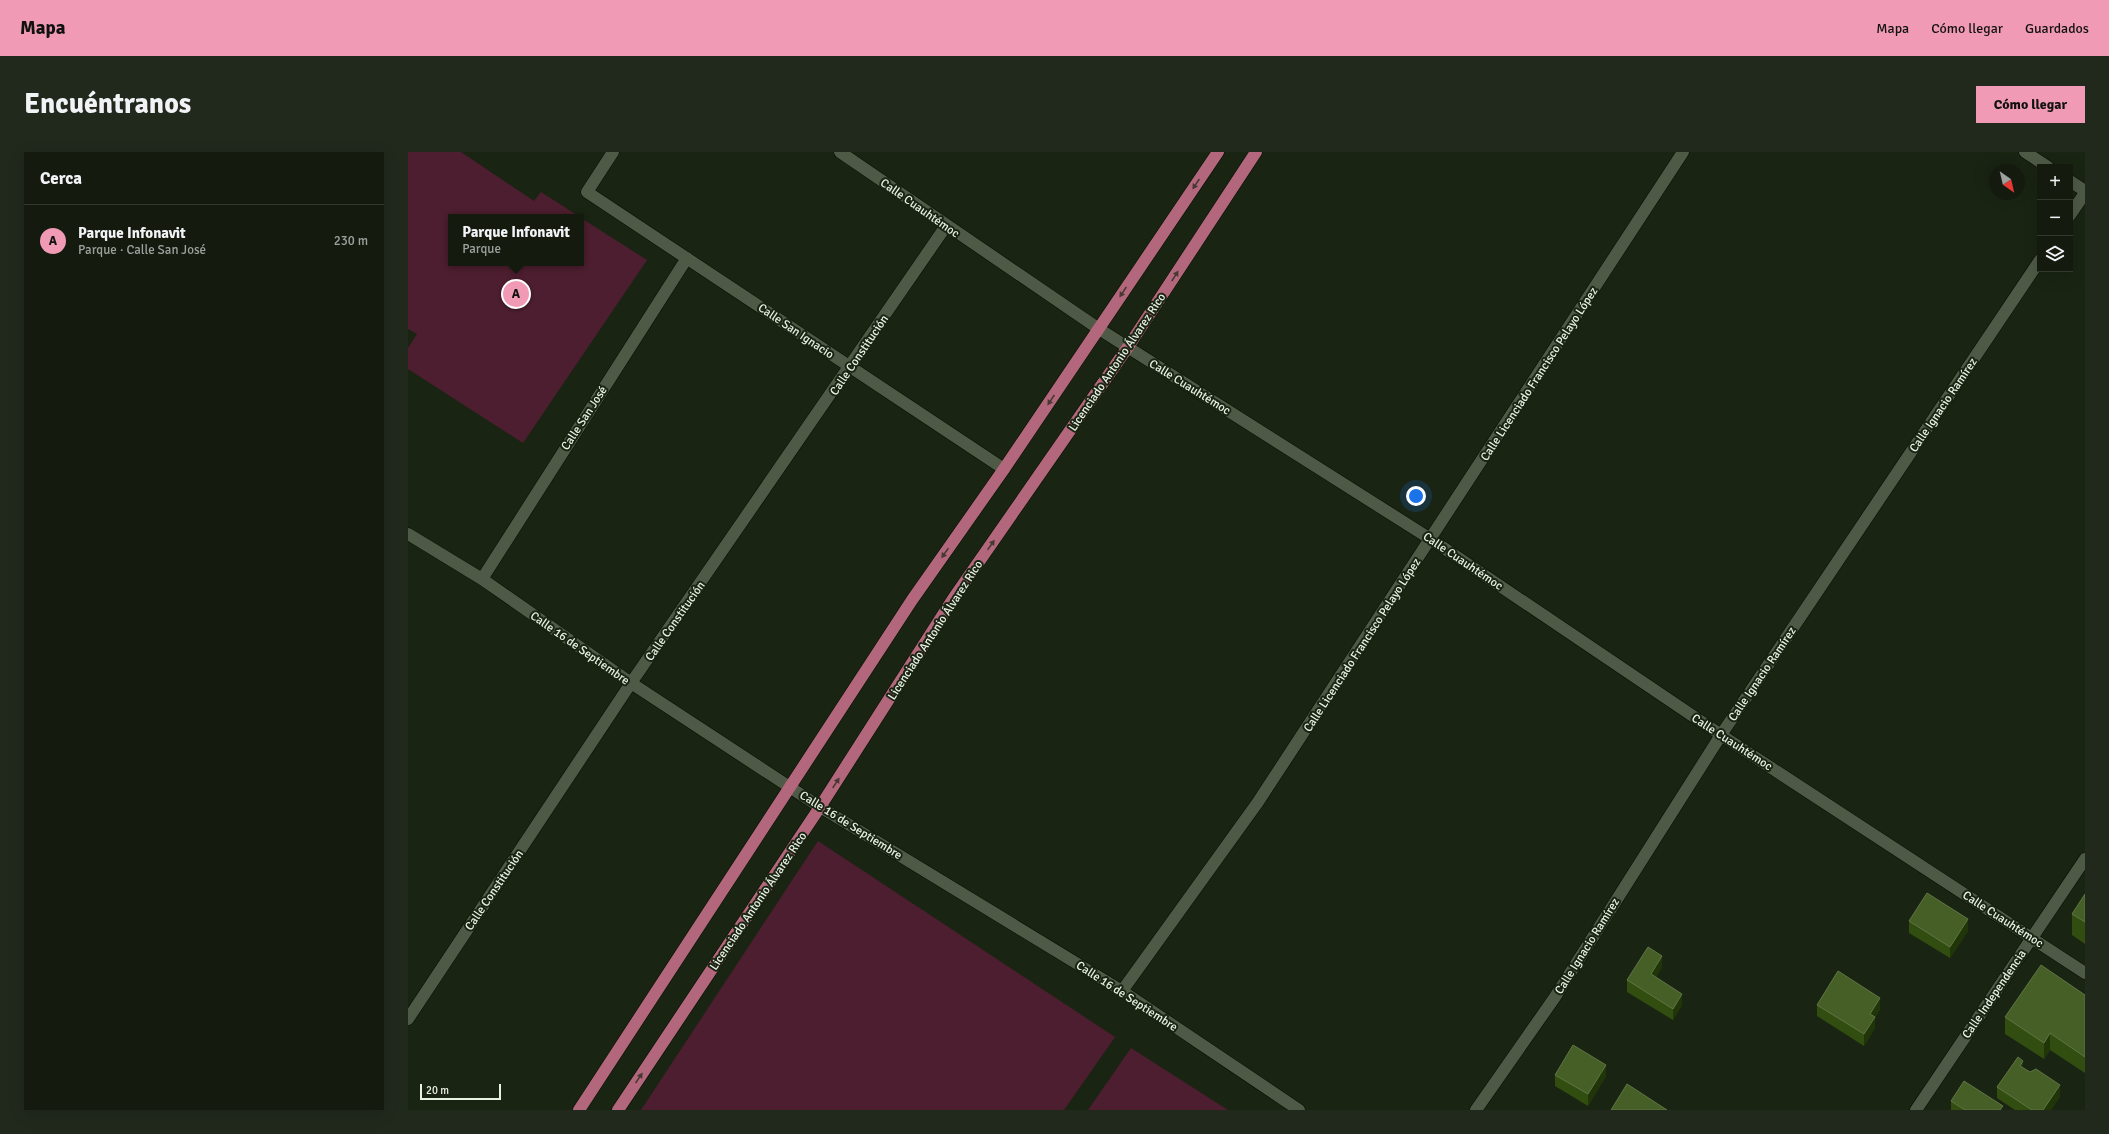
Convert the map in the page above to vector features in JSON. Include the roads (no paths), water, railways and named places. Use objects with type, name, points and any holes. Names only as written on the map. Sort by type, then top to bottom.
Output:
[{"type":"main road","points":[[579,1110],[912,600],[1004,469],[1217,152]]},
{"type":"main road","name":"Licenciado Antonio Álvarez Rico","points":[[618,1110],[820,807],[953,599],[1128,347],[1256,152]]},
{"type":"street","name":"Calle San Ignacio","points":[[614,152],[587,192],[1004,469]]},
{"type":"street","name":"Calle Cuauhtémoc","points":[[840,152],[946,226],[1099,329],[1432,540],[1721,735],[2085,973]]},
{"type":"street","name":"Calle Licenciado Francisco Pelayo López","points":[[1122,991],[1258,802],[1432,540],[1683,152]]},
{"type":"street","points":[[2025,152],[2043,164]]},
{"type":"street","points":[[2073,183],[2085,192],[2073,210]]},
{"type":"street","name":"Calle Constitución","points":[[408,1019],[631,683],[851,367],[946,226]]},
{"type":"street","name":"Calle San José","points":[[482,579],[687,258]]},
{"type":"street","name":"Calle Ignacio Ramírez","points":[[1476,1110],[1555,996],[1721,735],[2037,264]]},
{"type":"street","name":"Calle 16 de Septiembre","points":[[408,534],[482,579],[631,683],[820,807],[1122,991],[1299,1110]]},
{"type":"street","name":"Calle Independencia","points":[[1916,1110],[2085,859]]},
{"type":"place","name":"Parque Infonavit","points":[[516,294]]}]
